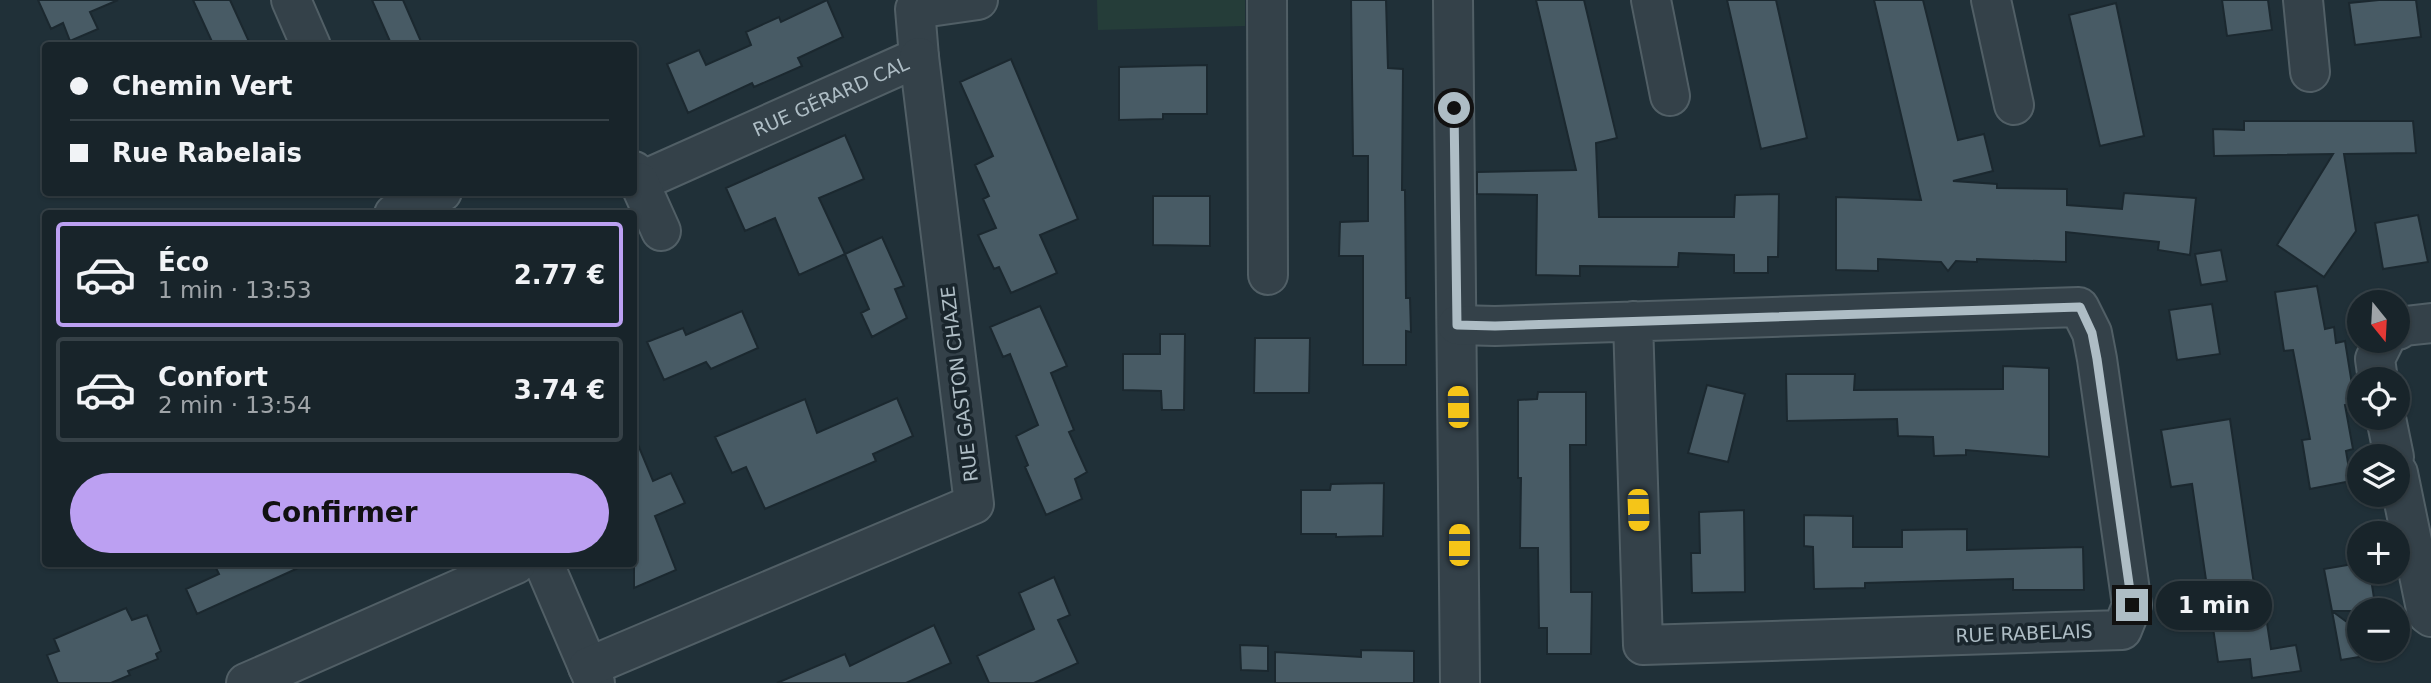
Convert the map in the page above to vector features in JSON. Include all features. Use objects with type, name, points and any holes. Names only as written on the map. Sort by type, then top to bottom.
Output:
[{"type":"street","points":[[291,0],[310,42]]},
{"type":"street","name":"RUE GÉRARD CAL","points":[[637,176],[919,57],[915,9],[978,0]]},
{"type":"street","points":[[1267,0],[1268,275]]},
{"type":"street","points":[[1453,0],[1460,683]]},
{"type":"street","points":[[1651,0],[1671,96]]},
{"type":"street","points":[[1991,0],[2014,105]]},
{"type":"street","points":[[2303,0],[2310,72]]},
{"type":"street","name":"RUE GASTON CHAZE","points":[[591,675],[974,504],[919,57]]},
{"type":"street","name":"RUE GÉRARD CAL","points":[[637,178],[661,231]]},
{"type":"street","points":[[403,210],[433,196]]},
{"type":"street","name":"RUE RABELAIS","points":[[1457,325],[2080,307],[2092,333],[2097,359],[2132,605],[2122,629],[1643,645],[1633,321]]},
{"type":"street","points":[[2410,325],[2431,323]]},
{"type":"street","points":[[2405,507],[2427,614],[2431,617]]},
{"type":"street","points":[[246,683],[509,567]]},
{"type":"street","points":[[545,567],[591,675]]},
{"type":"green space","points":[[1097,0],[1245,0],[1245,26],[1098,30]]},
{"type":"building","points":[[38,0],[118,0],[90,12],[98,29],[70,41],[63,23],[51,29]]},
{"type":"building","points":[[193,0],[230,0],[249,42],[212,42]]},
{"type":"building","points":[[372,0],[403,0],[421,42],[390,42]]},
{"type":"building","points":[[827,0],[843,37],[798,58],[802,66],[754,87],[752,83],[688,113],[667,64],[699,50],[706,65],[751,45],[746,32],[779,17],[781,22]]},
{"type":"building","points":[[1351,0],[1386,0],[1388,68],[1403,69],[1402,190],[1405,190],[1406,298],[1410,298],[1411,332],[1406,331],[1406,365],[1363,365],[1363,256],[1339,256],[1340,222],[1368,221],[1368,156],[1353,156]]},
{"type":"building","points":[[1536,0],[1584,0],[1617,138],[1596,143],[1599,217],[1734,217],[1735,195],[1779,194],[1778,257],[1768,257],[1768,273],[1734,273],[1734,255],[1679,253],[1678,267],[1580,266],[1580,276],[1536,275],[1537,195],[1477,194],[1477,172],[1576,170]]},
{"type":"building","points":[[1727,0],[1776,0],[1807,138],[1761,149]]},
{"type":"building","points":[[1874,0],[1923,0],[1958,140],[1984,134],[1993,171],[1953,181],[1997,184],[1997,188],[2067,189],[2067,205],[2122,209],[2124,193],[2196,198],[2190,255],[2158,250],[2159,242],[2066,232],[2066,262],[1977,259],[1977,262],[1956,261],[1948,271],[1941,262],[1878,259],[1878,271],[1836,270],[1836,197],[1921,200]]},
{"type":"building","points":[[2222,0],[2268,0],[2272,30],[2227,36]]},
{"type":"building","points":[[2416,0],[2421,37],[2355,45],[2349,3]]},
{"type":"building","points":[[2116,3],[2144,136],[2100,146],[2069,15]]},
{"type":"building","points":[[1011,59],[1078,219],[1040,235],[1057,273],[1011,293],[999,267],[994,269],[978,235],[996,228],[983,199],[989,196],[975,165],[993,156],[960,82]]},
{"type":"building","points":[[1207,65],[1207,114],[1163,114],[1163,119],[1119,120],[1119,67]]},
{"type":"building","points":[[2244,121],[2413,121],[2416,153],[2344,154],[2356,231],[2324,277],[2277,245],[2333,154],[2214,156],[2213,129],[2244,130]]},
{"type":"building","points":[[845,135],[864,179],[819,198],[845,254],[799,275],[775,218],[745,231],[726,188]]},
{"type":"building","points":[[1153,196],[1210,196],[1210,246],[1153,245]]},
{"type":"building","points":[[2418,215],[2428,262],[2383,269],[2375,223]]},
{"type":"building","points":[[882,237],[904,286],[895,289],[907,318],[872,337],[861,313],[869,309],[845,254]]},
{"type":"building","points":[[2221,250],[2227,281],[2201,285],[2195,254]]},
{"type":"building","points":[[2317,286],[2325,329],[2334,327],[2336,343],[2345,341],[2349,367],[2347,367],[2345,405],[2347,430],[2350,430],[2352,444],[2347,444],[2346,451],[2347,482],[2310,489],[2302,440],[2310,439],[2293,350],[2284,351],[2275,292]]},
{"type":"building","points":[[2212,304],[2220,354],[2177,360],[2169,310]]},
{"type":"building","points":[[1040,306],[1067,366],[1051,373],[1074,430],[1069,432],[1087,472],[1075,479],[1082,499],[1046,515],[1025,467],[1028,465],[1016,436],[1038,425],[1010,354],[1003,357],[990,327]]},
{"type":"building","points":[[742,311],[758,348],[711,369],[706,362],[664,380],[647,342],[683,328],[686,335]]},
{"type":"building","points":[[1160,334],[1185,334],[1184,410],[1162,410],[1161,391],[1123,390],[1123,354],[1160,354]]},
{"type":"building","points":[[1255,338],[1310,338],[1309,393],[1254,393]]},
{"type":"building","points":[[2003,366],[2049,368],[2049,457],[1966,450],[1966,455],[1934,456],[1933,437],[1898,436],[1897,419],[1787,421],[1786,374],[1855,374],[1854,390],[2003,389]]},
{"type":"building","points":[[1707,385],[1745,394],[1728,462],[1688,453]]},
{"type":"building","points":[[1538,392],[1586,392],[1586,445],[1570,445],[1571,592],[1592,592],[1591,654],[1547,654],[1547,628],[1539,628],[1538,548],[1520,548],[1518,400],[1537,399]]},
{"type":"building","points":[[897,398],[913,436],[873,454],[876,461],[765,509],[746,467],[732,473],[715,437],[805,399],[817,433]]},
{"type":"building","points":[[2230,419],[2256,598],[2263,597],[2271,649],[2296,645],[2301,671],[2252,678],[2250,659],[2218,662],[2192,484],[2171,487],[2161,430]]},
{"type":"building","points":[[637,442],[653,481],[671,473],[685,503],[655,516],[676,570],[634,588],[634,567],[637,567]]},
{"type":"building","points":[[1384,483],[1383,536],[1336,537],[1336,534],[1301,534],[1301,490],[1330,490],[1331,484]]},
{"type":"building","points":[[1744,510],[1745,592],[1692,593],[1691,553],[1700,553],[1699,512]]},
{"type":"building","points":[[1804,515],[1853,516],[1853,547],[1902,547],[1902,530],[1967,529],[1967,550],[2083,547],[2084,590],[2013,590],[2013,579],[1865,583],[1865,588],[1814,589],[1813,547],[1804,546]]},
{"type":"building","points":[[2347,565],[2347,584],[2372,584],[2374,598],[2347,598],[2347,611],[2332,611],[2324,569]]},
{"type":"building","points":[[216,567],[300,567],[197,614],[186,589],[219,574]]},
{"type":"building","points":[[1054,577],[1070,615],[1058,620],[1078,663],[1034,683],[989,683],[977,656],[1034,629],[1019,593]]},
{"type":"building","points":[[126,608],[132,620],[147,615],[161,651],[156,654],[158,659],[128,671],[130,675],[111,683],[58,683],[47,655],[59,651],[54,639]]},
{"type":"building","points":[[2332,611],[2347,622],[2347,659],[2341,660]]},
{"type":"building","points":[[934,625],[951,663],[906,683],[777,683],[845,654],[850,666]]},
{"type":"building","points":[[1240,645],[1268,646],[1268,671],[1241,670]]},
{"type":"building","points":[[1361,650],[1414,651],[1414,683],[1275,683],[1275,652],[1361,657]]},
{"type":"route","points":[[1454,108],[1457,325],[2080,307],[2092,333],[2097,359],[2132,605]]}]
